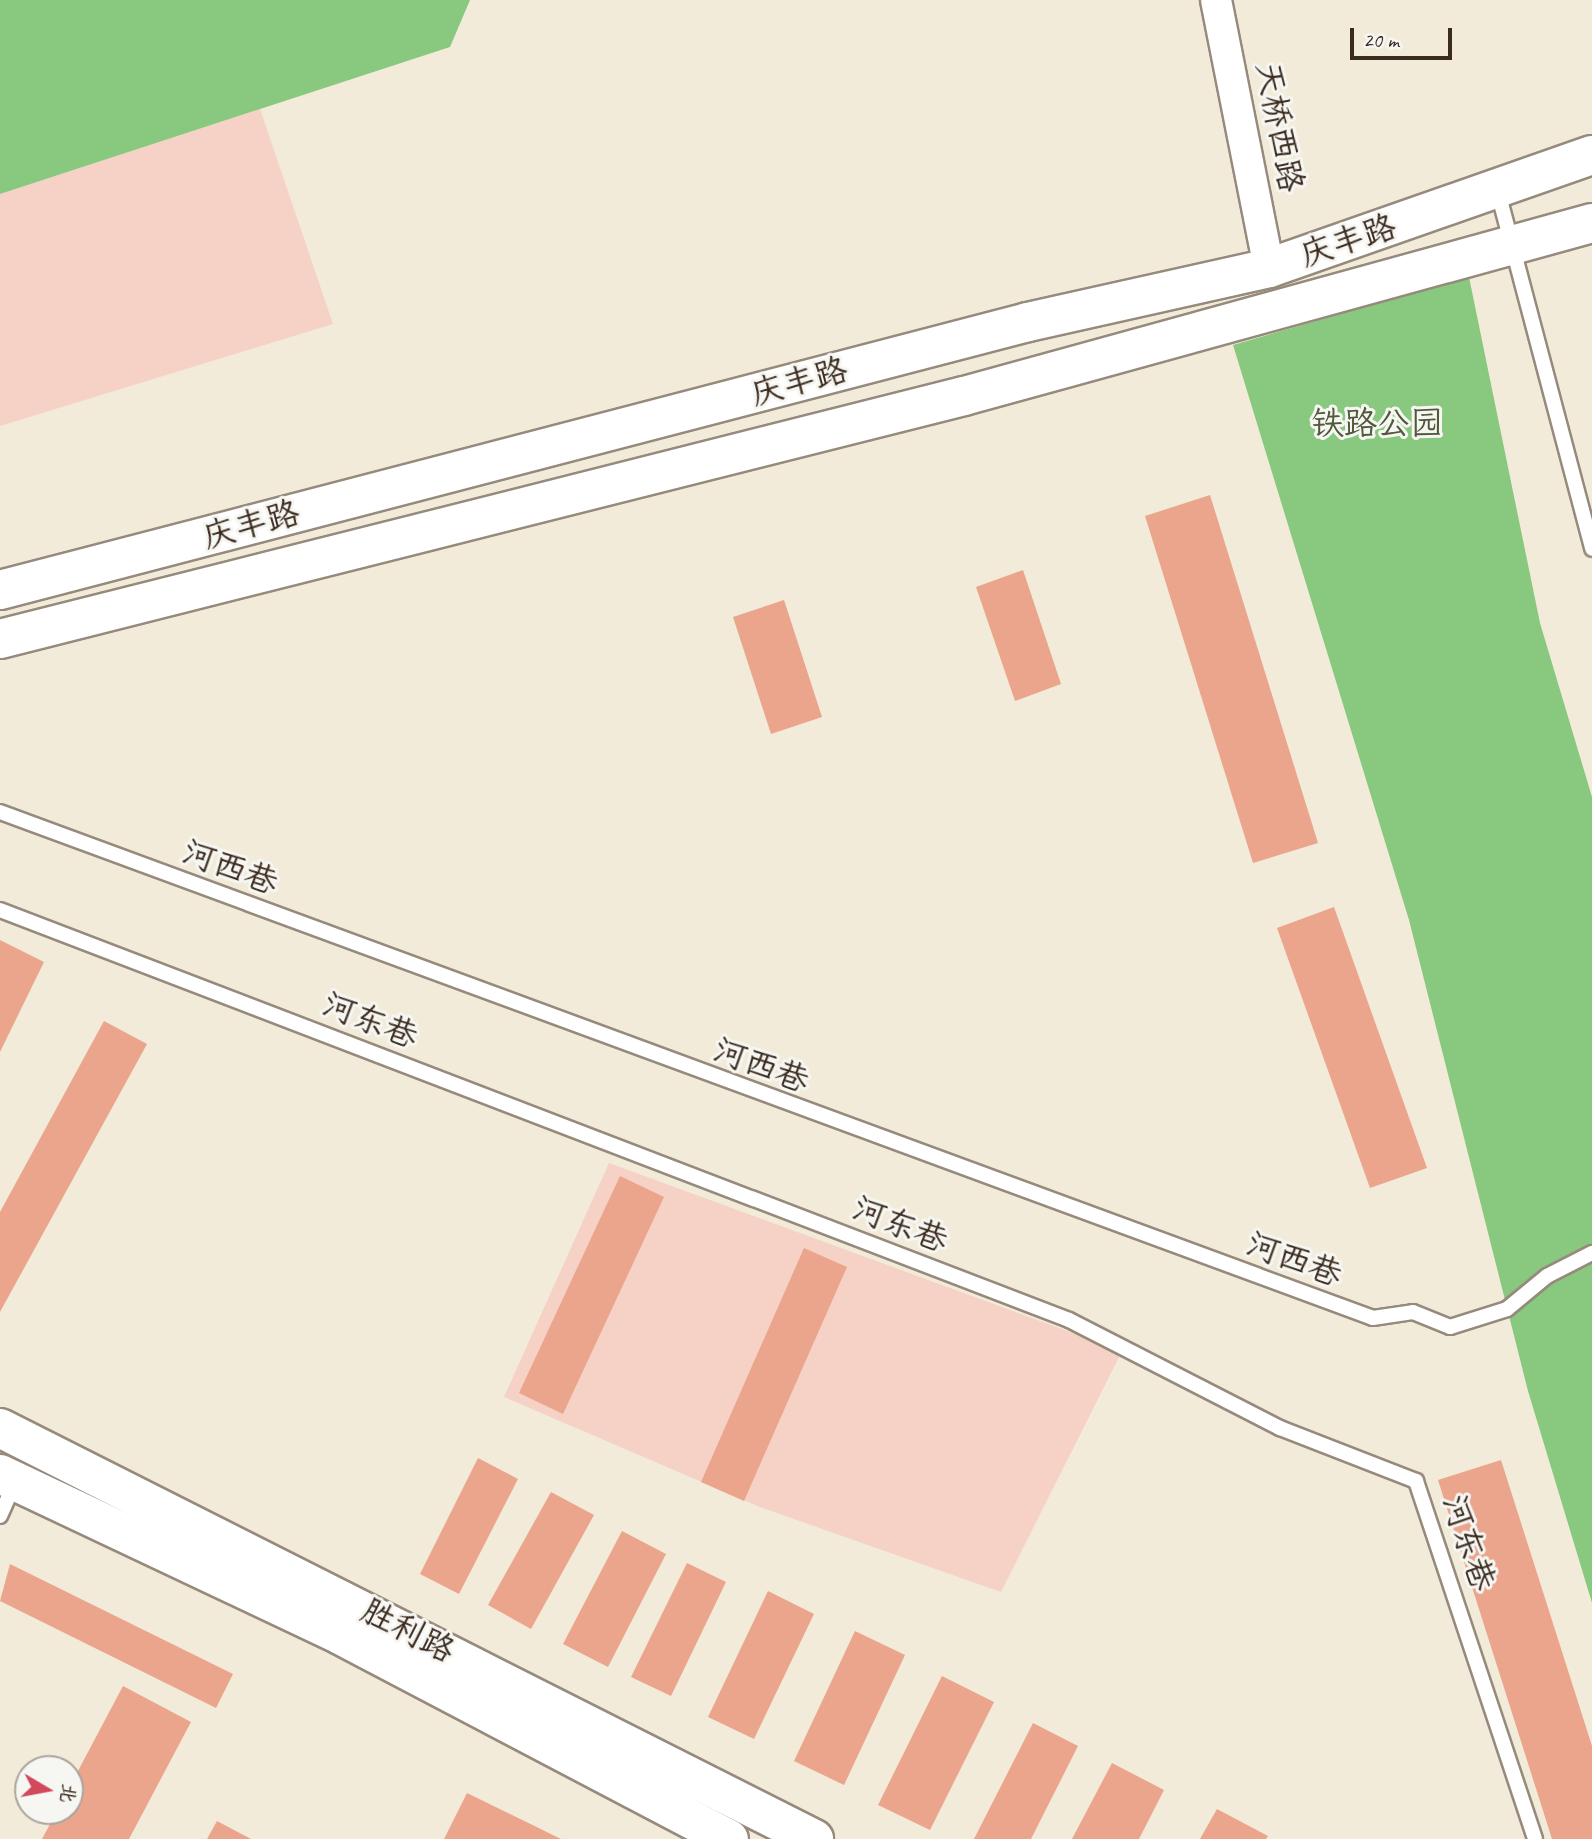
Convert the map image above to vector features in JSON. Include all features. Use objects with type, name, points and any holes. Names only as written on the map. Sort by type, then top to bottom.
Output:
[{"type":"main road","name":"庆丰路","points":[[0,590],[1028,322],[1269,268],[1498,191],[1592,155]]},
{"type":"main road","points":[[0,639],[964,396],[1592,223]]},
{"type":"main road","name":"胜利路","points":[[0,1428],[814,1839]]},
{"type":"main road","name":"胜利路","points":[[8,1477],[342,1636],[729,1839]]},
{"type":"street","name":"天桥西路","points":[[1216,0],[1269,268]]},
{"type":"lane","points":[[1498,191],[1592,549]]},
{"type":"lane","name":"河西巷","points":[[0,812],[1373,1318],[1413,1312],[1450,1327],[1507,1309],[1547,1276],[1592,1253]]},
{"type":"lane","name":"河东巷","points":[[0,910],[1069,1320],[1280,1428],[1416,1481],[1535,1839]]},
{"type":"lane","points":[[0,1516],[8,1477]]},
{"type":"shaded area","points":[[260,109],[333,324],[0,426],[0,194]]},
{"type":"shaded area","points":[[609,1163],[1122,1351],[1001,1592],[760,1507],[504,1397]]},
{"type":"green space","points":[[0,0],[470,0],[450,47],[0,194]]},
{"type":"green space","name":"铁路公园","points":[[1469,277],[1540,623],[1592,797],[1592,1603],[1528,1391],[1409,920],[1233,345]]},
{"type":"building","points":[[1210,495],[1318,843],[1253,863],[1145,516]]},
{"type":"building","points":[[1023,570],[1061,684],[1015,701],[976,587]]},
{"type":"building","points":[[784,600],[822,717],[771,734],[733,617]]},
{"type":"building","points":[[1334,907],[1427,1168],[1370,1188],[1277,928]]},
{"type":"building","points":[[0,940],[44,962],[0,1052]]},
{"type":"building","points":[[104,1021],[147,1044],[0,1312],[0,1212]]},
{"type":"building","points":[[620,1176],[664,1197],[563,1414],[519,1393]]},
{"type":"building","points":[[804,1248],[847,1267],[744,1501],[701,1482]]},
{"type":"building","points":[[478,1458],[518,1479],[459,1594],[420,1574]]},
{"type":"building","points":[[1501,1460],[1592,1746],[1592,1839],[1552,1839],[1438,1480]]},
{"type":"building","points":[[551,1492],[594,1515],[531,1629],[488,1605]]},
{"type":"building","points":[[622,1531],[666,1554],[608,1667],[563,1644]]},
{"type":"building","points":[[687,1563],[726,1582],[671,1696],[631,1677]]},
{"type":"building","points":[[10,1564],[233,1674],[216,1708],[0,1601]]},
{"type":"building","points":[[768,1591],[814,1614],[754,1739],[708,1717]]},
{"type":"building","points":[[855,1631],[905,1655],[844,1785],[794,1761]]},
{"type":"building","points":[[942,1676],[994,1702],[930,1830],[878,1805]]},
{"type":"building","points":[[123,1686],[191,1722],[129,1839],[42,1839],[50,1825],[84,1825],[84,1760]]},
{"type":"building","points":[[1033,1723],[1078,1746],[1031,1839],[974,1839]]},
{"type":"building","points":[[1112,1763],[1164,1790],[1139,1839],[1072,1839]]},
{"type":"building","points":[[467,1793],[561,1839],[444,1839]]},
{"type":"building","points":[[1217,1809],[1268,1836],[1266,1839],[1200,1839]]},
{"type":"building","points":[[217,1821],[251,1839],[207,1839]]}]
